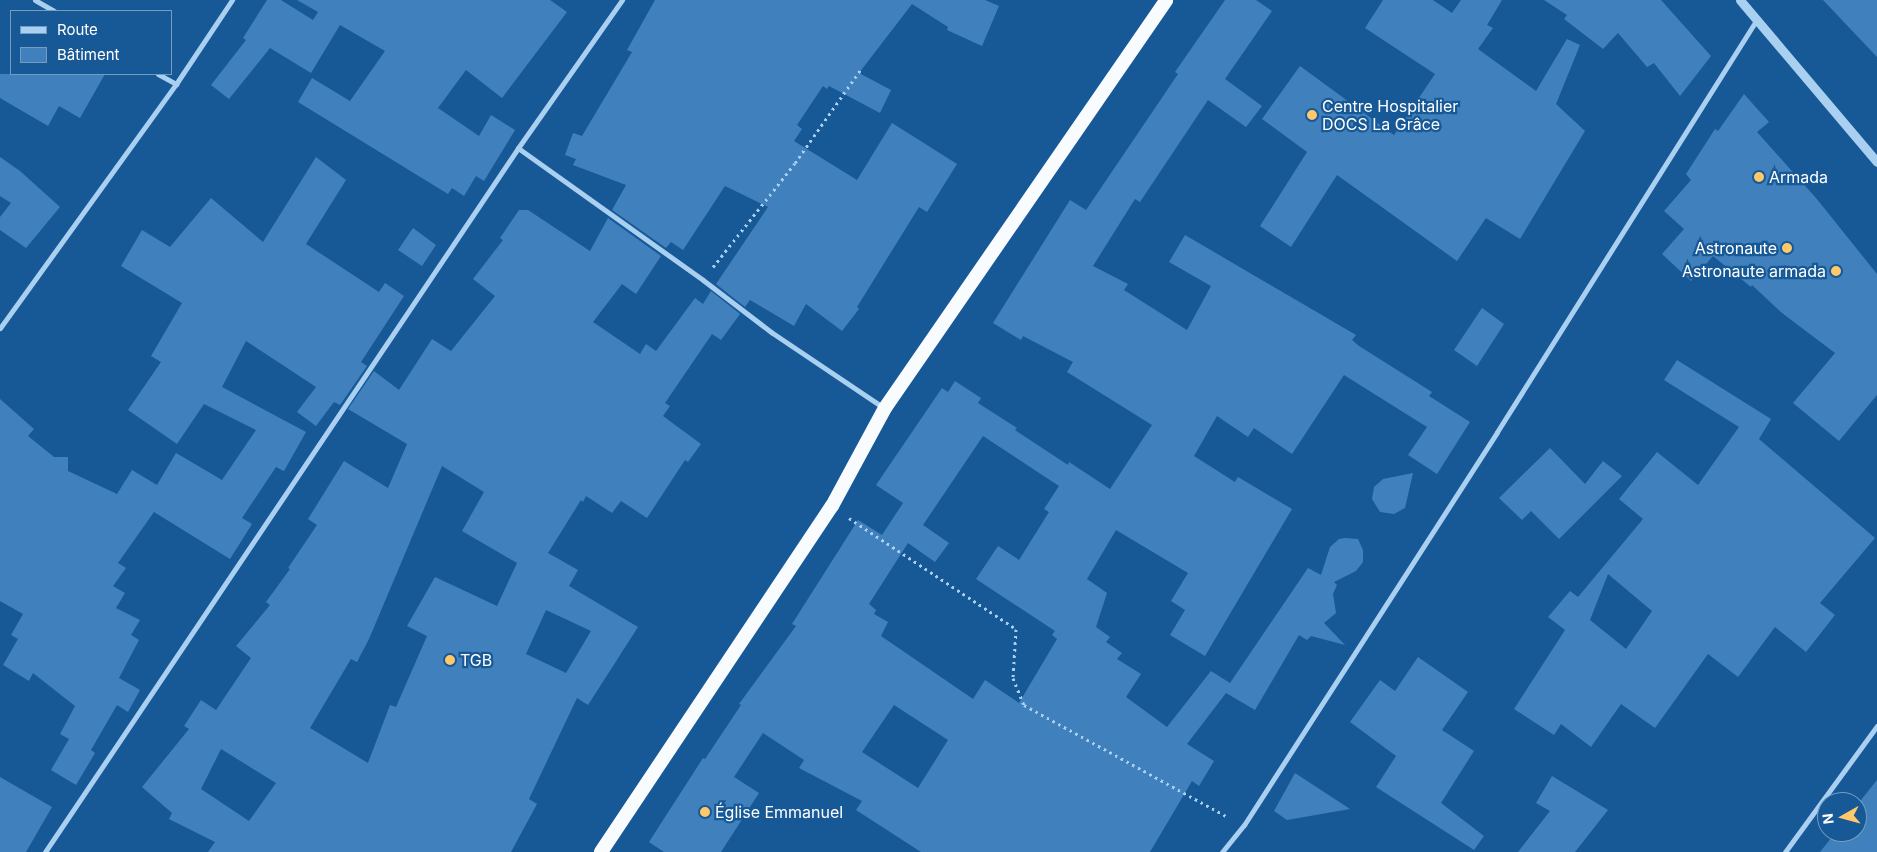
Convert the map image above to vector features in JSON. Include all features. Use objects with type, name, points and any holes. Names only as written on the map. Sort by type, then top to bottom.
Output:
[{"type":"highway","points":[[601,852],[832,506],[885,408],[1166,0]]},
{"type":"street","points":[[35,0],[52,10]]},
{"type":"street","points":[[0,327],[176,84],[232,0]]},
{"type":"street","points":[[45,852],[86,788],[518,148],[622,0]]},
{"type":"street","points":[[1740,0],[1877,162]]},
{"type":"street","points":[[1222,852],[1244,825],[1497,432],[1756,21]]},
{"type":"street","points":[[160,75],[176,84]]},
{"type":"street","points":[[518,148],[703,280],[771,332],[885,408]]},
{"type":"street","points":[[1785,852],[1877,726]]},
{"type":"path","points":[[703,280],[795,163],[861,69]]},
{"type":"path","points":[[832,506],[1016,628],[1013,678],[1024,705],[1244,825]]},
{"type":"building","points":[[267,0],[281,0],[313,20],[318,12],[297,0],[550,0],[567,12],[502,98],[466,70],[438,108],[479,136],[491,115],[515,130],[484,181],[476,176],[464,196],[452,188],[448,194],[298,102],[312,78],[350,101],[385,51],[340,25],[311,73],[270,48],[229,99],[211,85],[246,40],[243,38]]},
{"type":"building","points":[[655,0],[985,0],[999,6],[982,46],[947,30],[948,27],[912,4],[859,73],[891,90],[880,113],[829,86],[827,89],[823,86],[797,125],[802,129],[794,141],[857,180],[892,123],[957,164],[927,212],[919,207],[857,307],[859,309],[842,331],[806,304],[794,326],[750,300],[745,307],[716,284],[768,207],[725,186],[683,250],[671,242],[666,248],[612,210],[626,185],[573,165],[576,159],[565,155],[573,133],[582,136],[632,52],[627,50]]},
{"type":"building","points":[[1225,0],[1256,0],[1272,11],[1225,79],[1262,106],[1246,127],[1208,100],[1140,202],[1135,199],[1093,266],[1128,284],[1124,290],[1187,330],[1211,286],[1169,262],[1185,235],[1356,335],[1352,340],[1359,346],[1432,392],[1429,396],[1470,422],[1437,474],[1408,455],[1427,427],[1344,375],[1292,454],[1254,428],[1248,437],[1217,416],[1194,456],[1235,482],[1238,477],[1292,509],[1205,656],[1170,635],[1185,610],[1171,601],[1188,573],[1116,530],[1087,579],[1107,593],[1096,627],[1110,637],[1106,642],[1122,653],[1117,659],[1141,674],[1126,697],[1167,727],[1211,671],[1230,683],[1308,568],[1321,575],[1330,547],[1339,539],[1358,539],[1363,550],[1363,562],[1356,571],[1334,582],[1337,585],[1333,594],[1336,613],[1324,623],[1345,645],[1311,636],[1307,640],[1299,635],[1255,710],[1226,693],[1187,744],[1214,761],[1199,786],[1192,781],[1150,852],[921,852],[856,810],[862,801],[799,768],[804,760],[763,733],[734,777],[759,793],[721,852],[664,852],[649,842],[703,758],[705,759],[741,705],[739,704],[796,626],[792,624],[858,520],[882,535],[903,503],[876,485],[942,388],[948,392],[955,381],[981,398],[978,403],[1017,428],[1015,430],[1068,465],[1069,462],[1110,489],[1152,425],[1067,372],[1073,362],[1023,336],[1021,340],[993,323],[1070,200],[1086,210],[1178,74],[1175,72]],"holes":[[[983,436],[1059,486],[1044,509],[1049,512],[1019,560],[998,546],[976,579],[1055,631],[1052,635],[1057,639],[1019,703],[985,680],[973,699],[881,636],[888,622],[874,614],[876,610],[869,604],[908,543],[935,562],[949,543],[923,525]],[[894,705],[948,740],[918,788],[862,752]]]},
{"type":"building","points":[[1383,0],[1433,0],[1452,13],[1461,0],[1502,0],[1487,25],[1493,28],[1478,49],[1536,91],[1567,39],[1580,45],[1556,104],[1585,131],[1520,239],[1486,218],[1457,261],[1337,175],[1291,247],[1260,226],[1307,152],[1262,119],[1300,66],[1394,135],[1435,74],[1365,28]]},
{"type":"building","points":[[1544,0],[1661,0],[1711,56],[1680,96],[1654,63],[1647,67],[1618,33],[1603,49],[1564,19],[1567,15]]},
{"type":"building","points":[[1823,0],[1877,0],[1877,57]]},
{"type":"building","points":[[0,74],[104,75],[80,118],[59,106],[48,126],[0,98]]},
{"type":"building","points":[[1744,94],[1769,122],[1757,132],[1816,198],[1877,274],[1877,395],[1839,441],[1793,403],[1835,353],[1782,313],[1752,285],[1751,287],[1713,256],[1691,281],[1662,254],[1684,229],[1664,211],[1691,180],[1686,174],[1715,129],[1718,131]]},
{"type":"building","points":[[0,157],[20,171],[60,207],[26,248],[0,230],[0,217],[11,203],[0,196]]},
{"type":"building","points":[[316,157],[346,180],[306,244],[379,292],[385,283],[404,296],[361,362],[367,366],[340,405],[334,402],[316,426],[297,412],[316,387],[246,341],[222,387],[306,432],[284,471],[276,467],[242,518],[252,524],[230,559],[154,512],[118,563],[126,568],[113,586],[125,593],[116,608],[140,620],[131,635],[139,640],[119,678],[140,690],[128,712],[117,705],[91,750],[95,753],[76,785],[51,770],[69,739],[60,734],[75,706],[33,673],[29,681],[3,665],[18,639],[11,635],[23,614],[0,601],[0,399],[34,429],[28,436],[54,457],[68,457],[68,471],[117,494],[132,470],[157,485],[176,453],[222,480],[256,430],[204,404],[177,444],[128,410],[161,362],[151,356],[182,303],[121,266],[142,230],[170,247],[211,198],[263,242]]},
{"type":"building","points":[[519,210],[528,210],[590,251],[608,218],[661,256],[636,294],[622,284],[593,322],[640,354],[646,344],[656,351],[695,298],[703,304],[711,291],[740,314],[721,340],[712,334],[665,403],[670,406],[663,416],[701,444],[688,462],[685,460],[647,518],[621,501],[612,513],[586,496],[583,502],[581,500],[548,553],[578,570],[569,586],[638,627],[588,705],[577,698],[529,799],[537,804],[511,852],[208,852],[215,842],[169,819],[172,813],[142,787],[189,729],[184,726],[201,700],[216,710],[251,658],[236,646],[270,605],[266,602],[290,569],[288,568],[317,525],[308,519],[344,461],[388,488],[407,444],[348,409],[374,371],[399,390],[432,339],[451,351],[495,296],[473,279],[503,240],[500,238]],"holes":[[[442,466],[484,492],[462,531],[517,563],[497,606],[435,577],[407,626],[427,636],[396,707],[390,705],[368,763],[310,728],[351,659],[357,662],[369,639]],[[546,610],[591,631],[566,673],[526,654]],[[221,749],[276,783],[249,821],[201,789]]]},
{"type":"building","points":[[413,228],[436,245],[422,266],[398,250]]},
{"type":"building","points":[[1482,308],[1504,324],[1477,366],[1454,350]]},
{"type":"building","points":[[1677,360],[1771,419],[1759,439],[1875,538],[1820,603],[1835,615],[1806,652],[1775,627],[1738,677],[1708,654],[1655,728],[1621,704],[1591,747],[1561,724],[1554,735],[1514,709],[1565,630],[1548,617],[1570,591],[1578,597],[1643,519],[1619,499],[1657,452],[1698,485],[1739,427],[1664,380]],"holes":[[[1608,574],[1652,611],[1626,649],[1590,620]]]},
{"type":"building","points":[[1550,448],[1585,484],[1603,461],[1622,476],[1559,539],[1531,511],[1522,520],[1499,498]]},
{"type":"building","points":[[1413,473],[1405,508],[1394,514],[1380,512],[1372,499],[1374,487],[1383,479]]},
{"type":"building","points":[[1418,657],[1468,692],[1442,730],[1474,751],[1441,803],[1484,836],[1474,850],[1376,787],[1396,756],[1350,722],[1380,680],[1395,691]]},
{"type":"building","points":[[1295,773],[1350,809],[1287,820],[1274,811]]},
{"type":"building","points":[[1552,776],[1608,810],[1575,852],[1518,852],[1550,811],[1536,803]]},
{"type":"building","points":[[0,777],[52,807],[26,852],[0,852]]},
{"type":"building","points":[[1877,780],[1877,852],[1820,852],[1828,842],[1867,842],[1867,792]]},
{"type":"place","name":"Centre Hospitalier DOCS La Grâce","points":[[1312,115]]},
{"type":"place","name":"Armada","points":[[1759,177]]},
{"type":"place","name":"Astronaute","points":[[1787,248]]},
{"type":"place","name":"Astronaute armada","points":[[1836,271]]},
{"type":"place","name":"TGB","points":[[450,660]]},
{"type":"place","name":"Église Emmanuel","points":[[705,812]]}]
